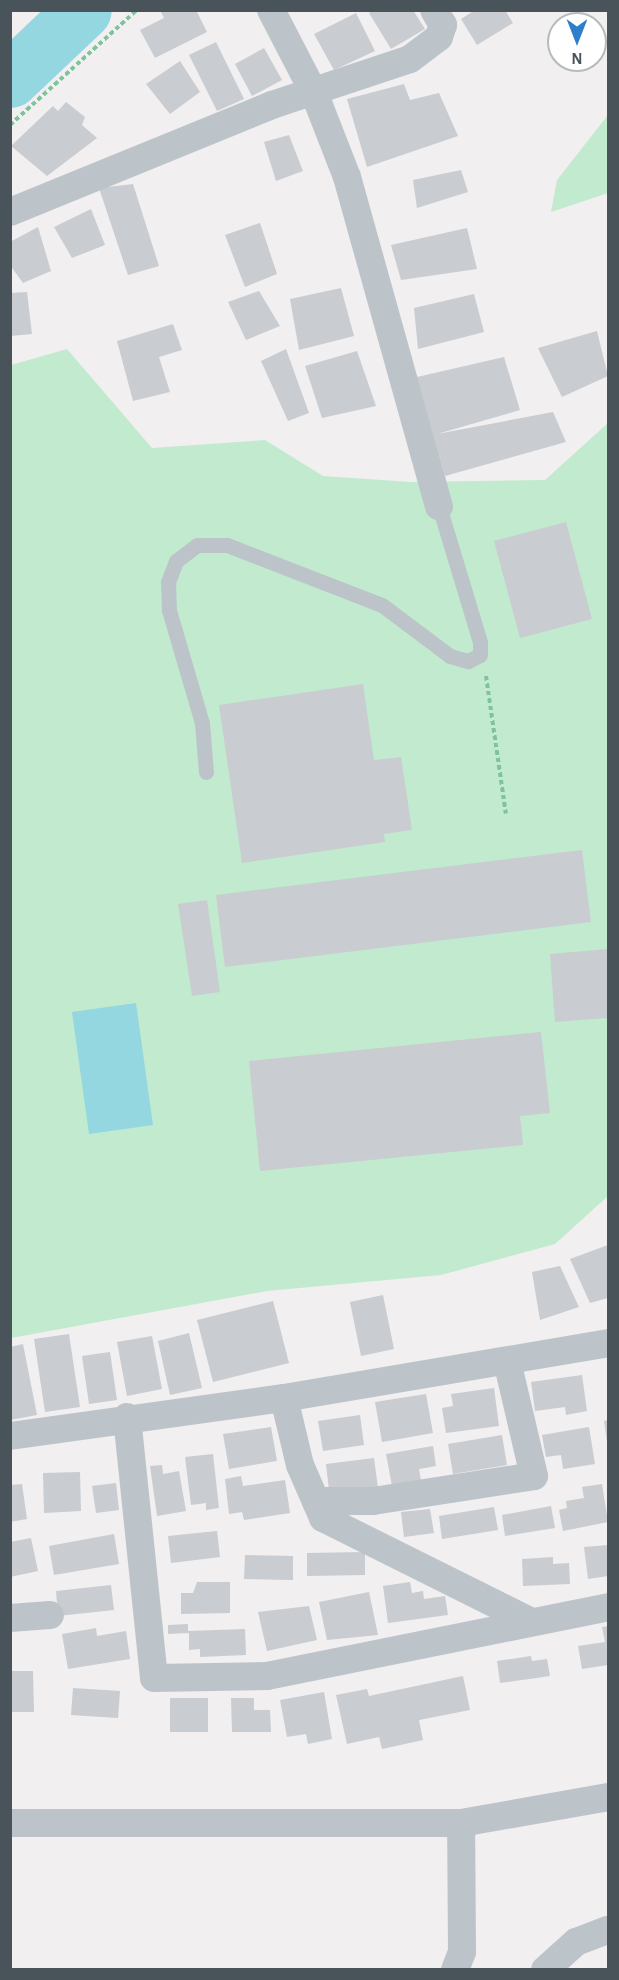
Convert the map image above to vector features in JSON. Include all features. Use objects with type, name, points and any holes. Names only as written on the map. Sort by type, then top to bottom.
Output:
[{"type":"street","points":[[271,10],[315,95],[347,177],[439,506]]},
{"type":"street","points":[[10,212],[272,105],[315,95],[425,51],[443,25],[434,10]]},
{"type":"street","points":[[10,1436],[127,1417],[284,1398],[609,1343]]},
{"type":"street","points":[[316,1501],[373,1501],[534,1476],[507,1361]]},
{"type":"street","points":[[284,1398],[300,1465],[323,1518],[530,1621]]},
{"type":"street","points":[[127,1417],[154,1678],[267,1676],[530,1621],[609,1607]]},
{"type":"street","points":[[10,1618],[50,1616]]},
{"type":"street","points":[[10,1823],[461,1823],[609,1797]]},
{"type":"street","points":[[455,1970],[462,1952],[461,1823]]},
{"type":"street","points":[[545,1970],[576,1942],[609,1930]]},
{"type":"lane","points":[[207,772],[202,723],[169,610],[168,582],[176,561],[197,545],[227,545],[381,605],[450,656],[468,661],[480,655],[480,642],[439,506]]},
{"type":"path","points":[[10,125],[137,10]]},
{"type":"path","points":[[488,681],[506,814]]},
{"type":"green space","points":[[608,115],[608,193],[551,212],[557,180]]},
{"type":"green space","points":[[67,349],[152,448],[265,440],[323,476],[411,482],[545,480],[608,423],[608,1196],[555,1244],[441,1275],[267,1291],[11,1338],[11,365]]},
{"type":"water","points":[[136,1003],[153,1125],[89,1134],[72,1012]]},
{"type":"building","points":[[160,10],[196,10],[207,32],[155,58],[140,30],[164,18]]},
{"type":"building","points":[[373,10],[413,10],[425,29],[391,49],[369,13]]},
{"type":"building","points":[[475,10],[505,10],[513,23],[477,45],[461,19]]},
{"type":"building","points":[[356,13],[375,51],[334,70],[314,34]]},
{"type":"building","points":[[216,42],[244,99],[217,111],[189,55]]},
{"type":"building","points":[[264,48],[282,80],[252,96],[235,64]]},
{"type":"building","points":[[180,61],[200,92],[170,114],[146,84]]},
{"type":"building","points":[[404,84],[410,100],[439,93],[458,136],[367,167],[347,99]]},
{"type":"building","points":[[66,102],[85,117],[82,125],[97,138],[47,176],[11,146],[53,106],[58,111]]},
{"type":"building","points":[[289,135],[303,171],[276,181],[264,142]]},
{"type":"building","points":[[461,170],[468,192],[417,208],[413,180]]},
{"type":"building","points":[[133,184],[159,266],[128,275],[99,188]]},
{"type":"building","points":[[91,209],[105,245],[72,258],[54,227]]},
{"type":"building","points":[[260,223],[277,274],[245,287],[225,235]]},
{"type":"building","points":[[38,227],[51,271],[23,283],[10,265],[10,242]]},
{"type":"building","points":[[467,228],[477,269],[401,280],[391,245]]},
{"type":"building","points":[[341,288],[354,336],[299,350],[290,299]]},
{"type":"building","points":[[259,291],[280,326],[246,340],[228,302]]},
{"type":"building","points":[[27,292],[32,334],[10,336],[10,293]]},
{"type":"building","points":[[474,294],[484,332],[418,349],[414,308]]},
{"type":"building","points":[[173,324],[182,350],[159,357],[170,392],[133,401],[117,341]]},
{"type":"building","points":[[597,331],[608,376],[562,397],[538,348]]},
{"type":"building","points":[[286,349],[309,413],[288,421],[261,361]]},
{"type":"building","points":[[357,351],[376,406],[322,418],[305,366]]},
{"type":"building","points":[[504,357],[520,410],[437,434],[553,412],[566,442],[445,476],[417,377]]},
{"type":"building","points":[[566,522],[592,619],[520,638],[494,541]]},
{"type":"building","points":[[363,684],[374,760],[401,757],[412,830],[384,834],[385,842],[242,863],[219,705]]},
{"type":"building","points":[[582,850],[591,922],[225,967],[216,895]]},
{"type":"building","points":[[207,900],[220,992],[192,996],[178,904]]},
{"type":"building","points":[[608,949],[608,1018],[555,1022],[550,954]]},
{"type":"building","points":[[541,1032],[550,1113],[520,1116],[523,1145],[260,1171],[249,1061]]},
{"type":"building","points":[[608,1245],[608,1298],[590,1303],[570,1259]]},
{"type":"building","points":[[560,1266],[579,1307],[540,1320],[532,1272]]},
{"type":"building","points":[[383,1295],[394,1349],[361,1356],[350,1302]]},
{"type":"building","points":[[273,1301],[289,1363],[213,1382],[197,1320]]},
{"type":"building","points":[[189,1333],[202,1388],[170,1395],[158,1341]]},
{"type":"building","points":[[69,1334],[80,1407],[45,1412],[34,1339]]},
{"type":"building","points":[[152,1336],[162,1389],[127,1396],[117,1342]]},
{"type":"building","points":[[23,1344],[37,1415],[10,1420],[10,1347]]},
{"type":"building","points":[[110,1352],[117,1400],[89,1404],[82,1356]]},
{"type":"building","points":[[582,1375],[587,1411],[566,1415],[565,1407],[535,1411],[531,1382]]},
{"type":"building","points":[[494,1388],[499,1426],[446,1433],[442,1408],[453,1406],[451,1394]]},
{"type":"building","points":[[426,1394],[433,1433],[382,1442],[375,1402]]},
{"type":"building","points":[[360,1415],[364,1445],[323,1451],[318,1421]]},
{"type":"building","points":[[608,1420],[608,1442],[607,1442],[604,1421]]},
{"type":"building","points":[[271,1427],[277,1461],[229,1469],[223,1434]]},
{"type":"building","points":[[589,1427],[595,1464],[563,1469],[561,1455],[546,1457],[542,1435]]},
{"type":"building","points":[[502,1435],[507,1465],[453,1474],[448,1444]]},
{"type":"building","points":[[433,1446],[436,1466],[419,1469],[421,1481],[392,1486],[386,1454]]},
{"type":"building","points":[[213,1454],[219,1508],[206,1510],[206,1503],[191,1505],[185,1457]]},
{"type":"building","points":[[374,1458],[378,1488],[329,1490],[326,1464]]},
{"type":"building","points":[[162,1465],[163,1474],[179,1471],[186,1511],[157,1516],[150,1466]]},
{"type":"building","points":[[80,1472],[81,1511],[44,1513],[43,1473]]},
{"type":"building","points":[[241,1476],[243,1486],[285,1480],[290,1513],[244,1520],[242,1512],[229,1514],[225,1479]]},
{"type":"building","points":[[116,1483],[119,1510],[96,1513],[92,1486]]},
{"type":"building","points":[[22,1484],[27,1519],[10,1522],[10,1485]]},
{"type":"building","points":[[602,1484],[608,1522],[563,1531],[559,1510],[567,1508],[566,1501],[584,1498],[582,1487]]},
{"type":"building","points":[[551,1506],[555,1528],[505,1536],[502,1515]]},
{"type":"building","points":[[494,1507],[498,1530],[442,1539],[439,1516]]},
{"type":"building","points":[[430,1509],[434,1533],[404,1537],[401,1512]]},
{"type":"building","points":[[217,1531],[220,1557],[171,1563],[168,1536]]},
{"type":"building","points":[[114,1534],[119,1564],[54,1575],[49,1546]]},
{"type":"building","points":[[31,1538],[38,1571],[10,1577],[10,1542]]},
{"type":"building","points":[[608,1545],[608,1576],[588,1579],[584,1547]]},
{"type":"building","points":[[365,1552],[365,1575],[307,1576],[307,1553]]},
{"type":"building","points":[[245,1555],[293,1556],[293,1580],[244,1579]]},
{"type":"building","points":[[553,1557],[553,1564],[569,1563],[570,1584],[523,1586],[522,1559]]},
{"type":"building","points":[[197,1582],[230,1582],[230,1613],[181,1614],[181,1593],[193,1593]]},
{"type":"building","points":[[410,1582],[412,1593],[423,1591],[424,1599],[445,1596],[448,1615],[388,1623],[383,1586]]},
{"type":"building","points":[[111,1585],[114,1610],[58,1616],[56,1591]]},
{"type":"building","points":[[369,1592],[378,1635],[327,1640],[319,1602]]},
{"type":"building","points":[[309,1606],[317,1640],[267,1651],[258,1612]]},
{"type":"building","points":[[188,1624],[188,1631],[245,1629],[246,1655],[200,1657],[200,1649],[189,1650],[189,1633],[168,1634],[168,1625]]},
{"type":"building","points":[[608,1626],[608,1665],[582,1669],[578,1646],[605,1642],[602,1627]]},
{"type":"building","points":[[96,1628],[97,1636],[126,1631],[130,1659],[68,1669],[62,1634]]},
{"type":"building","points":[[531,1656],[532,1661],[547,1659],[550,1676],[500,1683],[497,1661]]},
{"type":"building","points":[[10,1671],[33,1671],[34,1712],[10,1712]]},
{"type":"building","points":[[463,1676],[470,1710],[419,1720],[423,1740],[382,1749],[379,1737],[347,1744],[336,1695],[367,1689],[369,1696]]},
{"type":"building","points":[[73,1688],[120,1691],[118,1718],[71,1715]]},
{"type":"building","points":[[324,1692],[332,1739],[308,1744],[306,1734],[287,1737],[280,1700]]},
{"type":"building","points":[[170,1698],[208,1698],[208,1732],[170,1732]]},
{"type":"building","points":[[231,1698],[254,1698],[254,1710],[270,1710],[271,1732],[232,1732]]},
{"type":"waterway","points":[[10,79],[83,10]]}]
